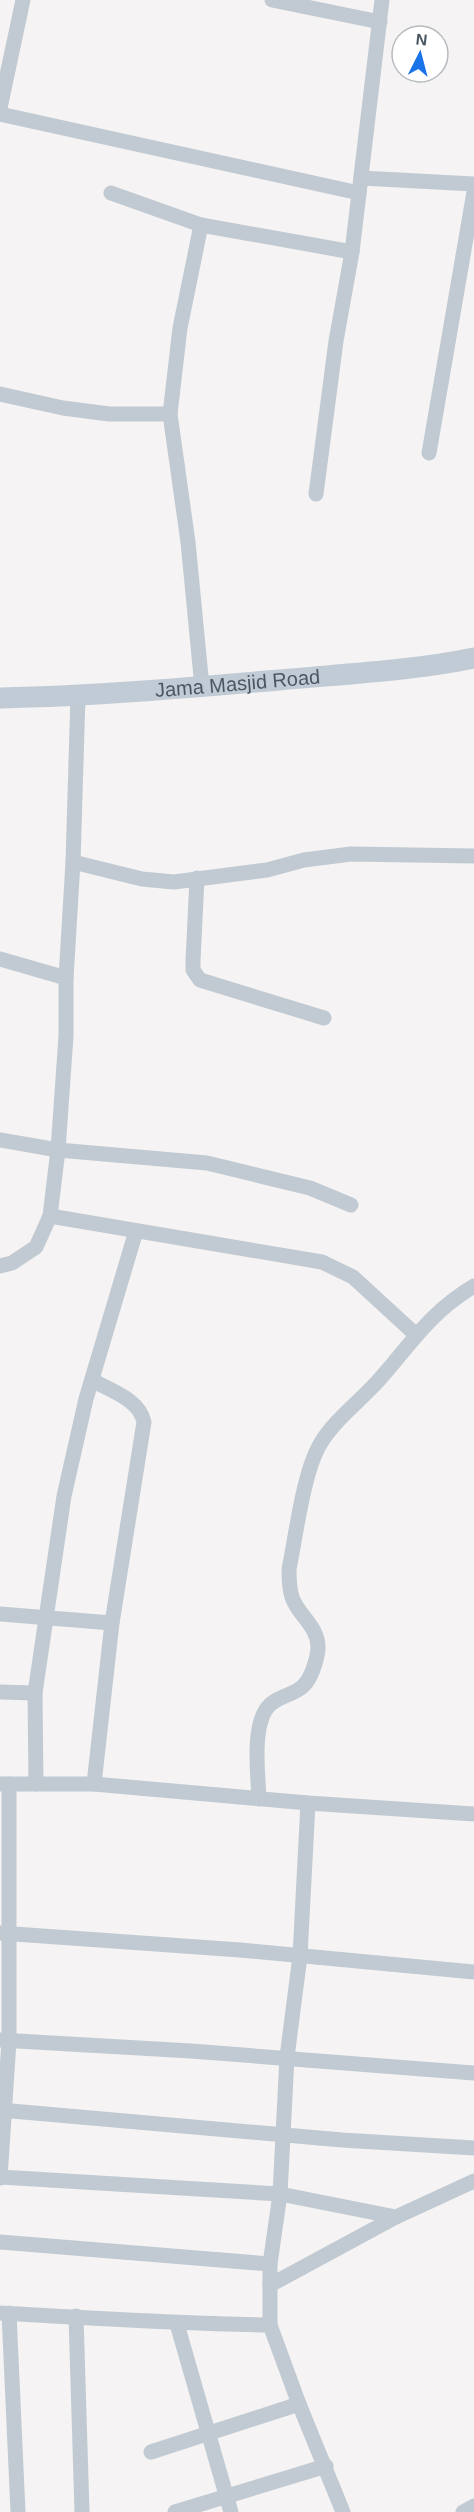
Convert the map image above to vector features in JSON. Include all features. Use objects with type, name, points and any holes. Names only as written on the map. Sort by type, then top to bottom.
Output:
[{"type":"street","points":[[0,108],[2,89],[23,0]]},
{"type":"street","points":[[272,0],[380,22]]},
{"type":"street","points":[[316,494],[336,341],[352,252],[382,0]]},
{"type":"street","points":[[0,114],[360,186],[474,184]]},
{"type":"street","points":[[429,453],[474,192]]},
{"type":"street","points":[[111,193],[201,225],[352,252]]},
{"type":"street","points":[[201,225],[180,328],[170,414],[188,542],[202,687]]},
{"type":"street","points":[[0,394],[63,408],[109,414],[170,414]]},
{"type":"street","name":"Jama Masjid Road","points":[[0,698],[78,696],[202,687],[428,667],[474,658]]},
{"type":"street","points":[[0,1266],[12,1263],[36,1247],[50,1216],[58,1150],[66,1036],[66,978],[73,862],[78,696]]},
{"type":"street","points":[[73,862],[142,879],[174,882],[267,870],[304,860],[351,854],[474,856]]},
{"type":"street","points":[[197,878],[193,970],[200,980],[324,1018]]},
{"type":"street","points":[[0,959],[66,978]]},
{"type":"street","points":[[0,1140],[58,1150],[207,1163],[310,1188],[351,1205]]},
{"type":"street","points":[[50,1216],[322,1262],[353,1277],[415,1334]]},
{"type":"street","points":[[36,1784],[35,1693],[64,1496],[92,1380],[136,1231]]},
{"type":"street","points":[[259,1799],[258,1740],[261,1720],[267,1707],[279,1698],[303,1687],[312,1671],[318,1650],[315,1631],[292,1599],[289,1586],[289,1569],[311,1465],[320,1444],[334,1426],[379,1380],[415,1334],[449,1301],[474,1286]]},
{"type":"street","points":[[92,1380],[132,1402],[139,1408],[144,1422],[112,1623],[94,1784]]},
{"type":"street","points":[[0,1614],[112,1623]]},
{"type":"street","points":[[0,1692],[35,1693]]},
{"type":"street","points":[[396,2217],[280,2194],[0,2177],[5,2041],[5,1784],[94,1784],[308,1803],[474,1814]]},
{"type":"street","points":[[308,1803],[300,1956],[287,2058],[280,2194],[270,2264],[270,2325],[299,2404],[344,2512]]},
{"type":"street","points":[[5,1933],[474,1972]]},
{"type":"street","points":[[5,2041],[287,2058],[474,2073]]},
{"type":"street","points":[[2,2110],[342,2140],[474,2148]]},
{"type":"street","points":[[270,2285],[396,2217],[472,2188]]},
{"type":"street","points":[[0,2242],[270,2264]]},
{"type":"street","points":[[18,2512],[4,2313],[177,2324],[270,2325]]},
{"type":"street","points":[[76,2316],[82,2512]]},
{"type":"street","points":[[177,2324],[229,2505]]},
{"type":"street","points":[[151,2452],[299,2404]]},
{"type":"street","points":[[175,2512],[229,2505],[326,2466]]},
{"type":"street","points":[[0,2471],[16,2472]]},
{"type":"street","points":[[463,2512],[474,2506]]}]
